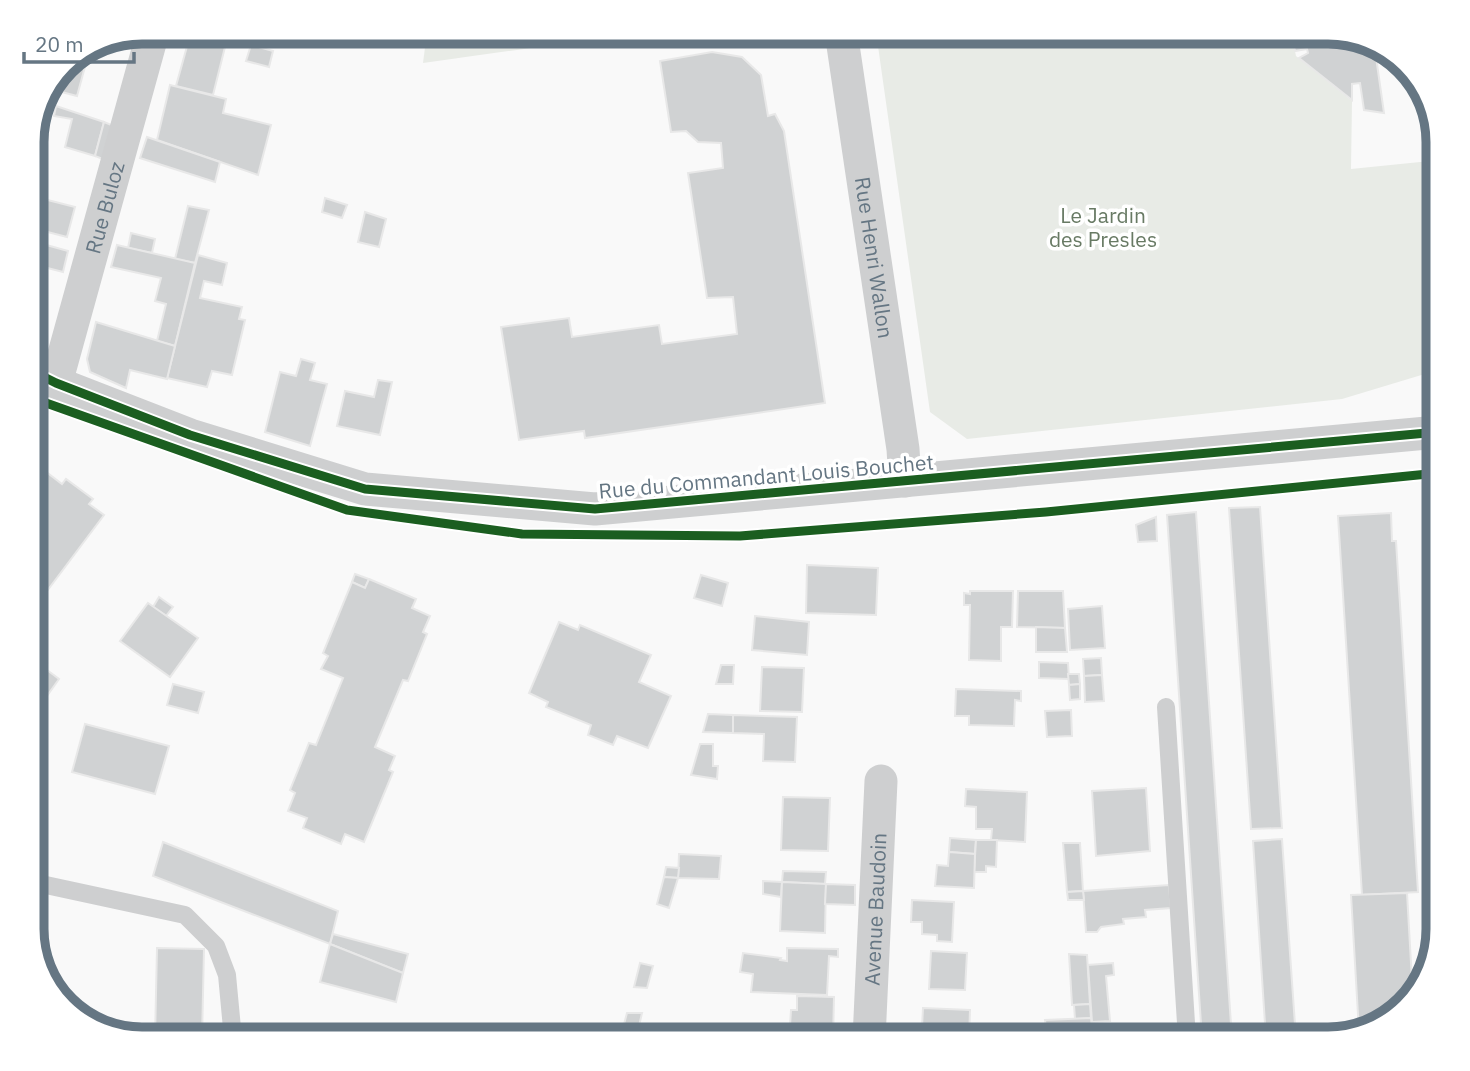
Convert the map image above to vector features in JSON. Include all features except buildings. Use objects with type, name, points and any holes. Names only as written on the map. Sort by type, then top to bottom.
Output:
[{"type":"street","name":"Rue Buloz","points":[[44,377],[149,44]]},
{"type":"street","name":"Rue Henri Wallon","points":[[843,44],[903,449],[905,481]]},
{"type":"street","name":"Rue du Commandant Louis Bouchet","points":[[44,377],[84,406],[190,435],[365,489],[605,509],[1426,433]]},
{"type":"street","name":"Avenue Baudoin","points":[[871,1027],[881,781]]},
{"type":"lane","points":[[1166,707],[1186,1027]]},
{"type":"lane","points":[[44,885],[185,915],[216,946],[227,975],[232,1027]]},
{"type":"green space","points":[[425,44],[559,44],[423,63]]},
{"type":"green space","name":"Le Jardin des Presles","points":[[878,44],[1294,44],[1296,56],[1352,101],[1351,169],[1426,161],[1426,374],[1342,399],[967,439],[930,412]]},
{"type":"cycle path","points":[[44,377],[190,435],[365,489],[595,509],[1426,433]]},
{"type":"cycle path","points":[[44,402],[347,510],[522,534],[740,536],[1046,512],[1426,474]]}]
